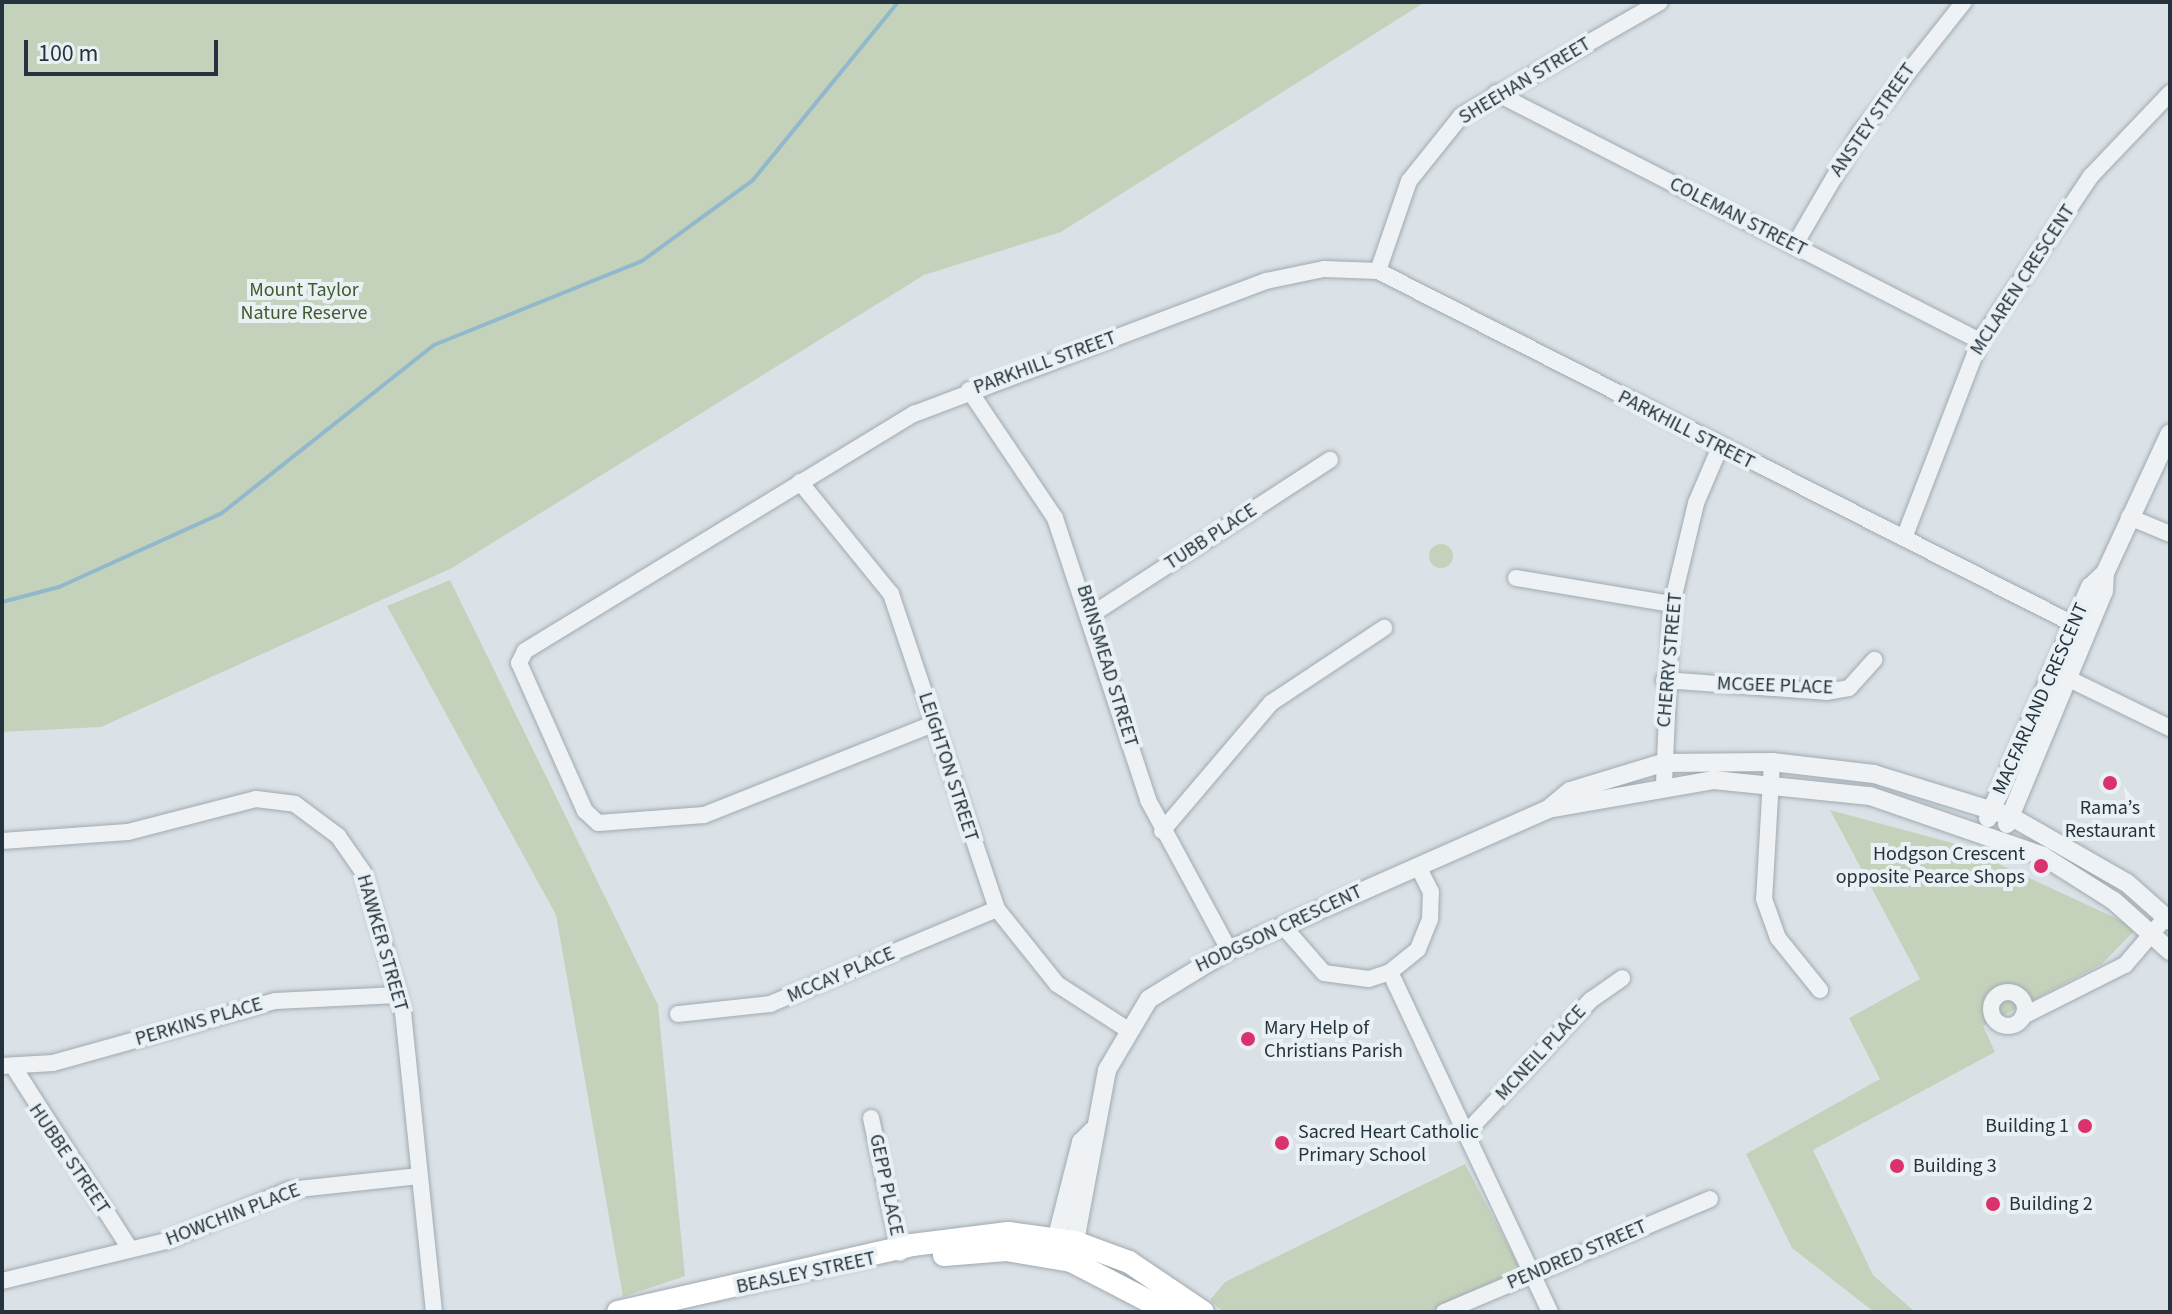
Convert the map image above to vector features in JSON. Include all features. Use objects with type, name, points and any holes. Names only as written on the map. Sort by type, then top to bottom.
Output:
[{"type":"main road","name":"BEASLEY STREET","points":[[618,1312],[900,1253],[1006,1250],[1063,1250],[1150,1271],[1203,1312]]},
{"type":"main road","name":"BEASLEY STREET","points":[[1063,1250],[1170,1312]]},
{"type":"street","name":"SHEEHAN STREET","points":[[1378,271],[1409,181],[1461,116],[1496,93],[1660,2]]},
{"type":"street","name":"ANSTEY STREET","points":[[1794,246],[1860,133],[1964,2]]},
{"type":"street","name":"COLEMAN STREET","points":[[1496,93],[1980,341]]},
{"type":"street","name":"MCLAREN CRESCENT","points":[[1904,538],[1980,341],[2091,176],[2170,93]]},
{"type":"street","name":"PARKHILL STREET","points":[[933,724],[704,815],[614,826],[585,811],[521,681],[525,651],[865,440],[969,390],[1280,277],[1378,271],[2080,628]]},
{"type":"street","name":"BRINSMEAD STREET","points":[[969,390],[1044,497],[1091,615],[1162,831],[1229,950]]},
{"type":"street","name":"MACFARLAND CRESCENT","points":[[1983,829],[2060,674],[2129,517],[2170,433]]},
{"type":"street","name":"CHERRY STREET","points":[[1664,784],[1664,680],[1672,604],[1696,503],[1720,447]]},
{"type":"street","name":"TUBB PLACE","points":[[1091,615],[1330,460]]},
{"type":"street","name":"LEIGHTON STREET","points":[[800,482],[891,594],[997,909],[1057,984],[1125,1028]]},
{"type":"street","points":[[2129,517],[2170,534]]},
{"type":"street","points":[[1516,578],[1672,604]]},
{"type":"street","points":[[1162,831],[1271,703],[1384,628]]},
{"type":"street","name":"MCGEE PLACE","points":[[1664,680],[1826,692],[1849,688],[1874,660]]},
{"type":"street","name":"MACFARLAND CRESCENT","points":[[2001,837],[2060,674]]},
{"type":"street","points":[[2060,674],[2170,728]]},
{"type":"street","points":[[1772,762],[1764,899],[1778,938],[1820,990]]},
{"type":"street","name":"HODGSON CRESCENT","points":[[1548,809],[1570,791],[1663,763],[1772,762],[1874,774],[2010,816],[2127,883],[2168,919]]},
{"type":"street","name":"HODGSON CRESCENT","points":[[1063,1250],[1081,1142],[1092,1131],[1125,1028],[1180,974],[1548,809],[1664,784],[1771,783],[1870,796],[2001,837],[2078,877],[2170,951]]},
{"type":"street","name":"HAWKER STREET","points":[[2,841],[128,832],[235,801],[295,804],[338,836],[363,872],[398,995],[434,1312]]},
{"type":"street","points":[[1283,926],[1324,973],[1369,979],[1390,972],[1418,949],[1430,919],[1431,892],[1418,866]]},
{"type":"street","name":"MCCAY PLACE","points":[[678,1014],[782,1000],[997,909]]},
{"type":"street","points":[[2023,1016],[2125,965],[2168,919]]},
{"type":"street","points":[[1390,972],[1550,1312]]},
{"type":"street","name":"MCNEIL PLACE","points":[[1466,1133],[1591,1000],[1622,978]]},
{"type":"street","name":"PERKINS PLACE","points":[[7,1066],[53,1063],[275,1001],[398,995]]},
{"type":"street","name":"HUBBE STREET","points":[[7,1066],[130,1249]]},
{"type":"street","name":"GEPP PLACE","points":[[871,1118],[900,1253]]},
{"type":"street","name":"HOWCHIN PLACE","points":[[2,1281],[130,1249],[289,1190],[419,1176]]},
{"type":"street","name":"PENDRED STREET","points":[[1444,1312],[1710,1199]]},
{"type":"green space","name":"Mount Taylor Nature Reserve","points":[[2,2],[1425,2],[1061,232],[924,275],[452,568],[101,727],[2,732]]},
{"type":"green space","points":[[1441,544],[1450,547],[1453,556],[1450,565],[1441,568],[1432,565],[1429,556],[1432,547]]},
{"type":"green space","points":[[450,580],[658,1005],[685,1276],[623,1297],[556,915],[387,606]]},
{"type":"green space","points":[[1830,810],[1956,844],[2137,928],[2102,964],[1983,1026],[1995,1052],[1813,1150],[1873,1275],[1915,1312],[1874,1312],[1792,1248],[1746,1154],[1880,1079],[1849,1018],[1920,979]]},
{"type":"green space","points":[[1465,1164],[1521,1270],[1441,1312],[1223,1312],[1210,1300],[1225,1282]]},
{"type":"waterway","points":[[2,602],[59,587],[222,513],[434,345],[642,261],[753,180],[898,2]]},
{"type":"place","name":"Rama’s Restaurant","points":[[2110,783]]},
{"type":"place","name":"Hodgson Crescent opposite Pearce Shops","points":[[2041,866]]},
{"type":"place","name":"Mary Help of Christians Parish","points":[[1248,1039]]},
{"type":"place","name":"Building 1","points":[[2085,1126]]},
{"type":"place","name":"Sacred Heart Catholic Primary School","points":[[1282,1143]]},
{"type":"place","name":"Building 3","points":[[1897,1166]]},
{"type":"place","name":"Building 2","points":[[1993,1204]]}]
